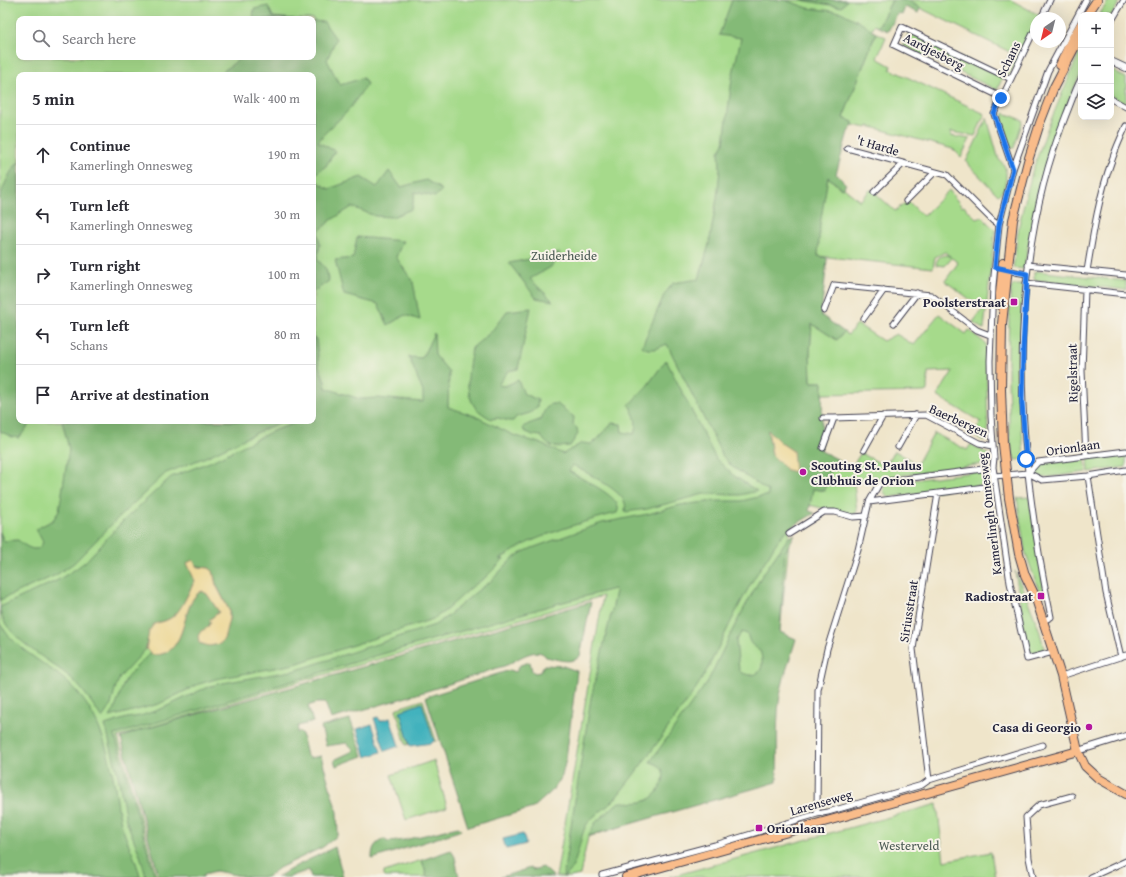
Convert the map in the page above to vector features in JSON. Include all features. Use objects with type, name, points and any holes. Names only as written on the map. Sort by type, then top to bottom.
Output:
[{"type":"main road","points":[[1089,12],[1097,0]]},
{"type":"main road","points":[[1094,12],[1100,0]]},
{"type":"main road","name":"Kamerlingh Onnesweg","points":[[1075,39],[1040,123],[1018,195],[1014,220],[1008,233],[1001,268],[1001,390],[1003,444],[1006,475],[1019,554],[1025,575],[1035,596],[1061,676],[1072,731],[1078,751],[1085,766],[1098,778],[1126,794]]},
{"type":"main road","name":"Larenseweg","points":[[626,877],[1078,751]]},
{"type":"street","points":[[1043,12],[1050,0]]},
{"type":"street","name":"Kamerlingh Onnesweg","points":[[1053,652],[1027,659],[1010,583],[994,476],[990,386],[990,335],[1001,268],[999,225],[1013,169],[1048,71],[1075,39],[1086,0]]},
{"type":"street","points":[[1114,17],[1124,2]]},
{"type":"street","name":"Aardjesberg","points":[[1001,98],[894,45],[902,27],[1011,79]]},
{"type":"street","name":"Schans","points":[[1013,169],[994,114],[1030,39]]},
{"type":"street","points":[[1114,62],[1126,68]]},
{"type":"street","points":[[1043,621],[1052,618],[1038,548],[1028,473],[1022,402],[1026,283],[1039,200],[1054,145],[1079,84]]},
{"type":"street","points":[[1114,101],[1126,107]]},
{"type":"street","points":[[1087,271],[1092,241],[1104,190],[1112,161],[1126,126]]},
{"type":"street","name":"'t Harde","points":[[847,148],[947,175],[999,225]]},
{"type":"street","name":"'t Harde","points":[[874,192],[903,164]]},
{"type":"street","points":[[906,201],[935,172]]},
{"type":"street","points":[[1028,265],[1126,275]]},
{"type":"street","points":[[1001,268],[1027,274]]},
{"type":"street","points":[[1026,283],[1126,294]]},
{"type":"street","points":[[824,311],[834,285],[931,295],[977,330],[990,335]]},
{"type":"street","points":[[864,318],[884,290]]},
{"type":"street","name":"Rigelstraat","points":[[1085,290],[1082,371],[1086,456]]},
{"type":"street","points":[[894,323],[917,293]]},
{"type":"street","name":"Baerbergen","points":[[898,447],[916,415]]},
{"type":"street","name":"Baerbergen","points":[[823,418],[926,415],[979,444],[993,446]]},
{"type":"street","points":[[864,450],[882,416]]},
{"type":"street","points":[[823,448],[834,418]]},
{"type":"street","name":"Orionlaan","points":[[1028,473],[1038,462],[1126,451]]},
{"type":"street","points":[[817,814],[818,690],[827,648],[858,550],[869,502],[879,484],[888,481],[983,469],[994,476],[1028,473],[1042,480],[1088,476],[1126,470]]},
{"type":"street","points":[[869,502],[985,487],[994,476]]},
{"type":"street","points":[[1061,676],[1123,656],[1106,593],[1088,476]]},
{"type":"street","name":"Siriusstraat","points":[[929,780],[913,649],[938,493]]},
{"type":"street","points":[[789,534],[824,512],[835,512],[853,516],[866,516]]},
{"type":"street","points":[[1078,751],[1126,736]]},
{"type":"street","name":"Larenseweg","points":[[602,875],[715,845],[817,814],[922,785],[929,780],[1043,744]]},
{"type":"street","points":[[1033,877],[1029,858],[1026,817],[1039,805],[1072,796]]},
{"type":"street","points":[[1091,877],[1126,861]]},
{"type":"green space","name":"Zuiderheide","points":[[0,0],[892,0],[878,27],[874,25],[856,62],[825,182],[822,208],[828,177],[841,189],[844,188],[860,201],[870,190],[872,190],[895,211],[908,201],[923,216],[949,190],[962,207],[964,206],[977,219],[982,217],[995,230],[984,329],[973,322],[983,309],[945,281],[958,263],[952,258],[945,266],[936,265],[940,257],[946,255],[951,257],[945,252],[935,257],[933,268],[818,256],[818,248],[793,463],[789,541],[780,632],[766,719],[681,808],[588,837],[580,875],[556,877],[603,596],[302,681],[118,737],[157,877],[0,877]]},
{"type":"green space","points":[[732,0],[785,0],[808,8],[841,12],[876,33],[843,118],[853,122],[853,125],[848,132],[836,174],[846,184],[842,189],[828,177],[820,225],[818,256],[827,258],[821,315],[844,332],[837,340],[812,324],[810,353],[811,382],[823,382],[821,451],[837,459],[826,477],[825,491],[813,489],[809,511],[815,513],[789,529],[777,542],[752,581],[699,684],[614,800],[593,817],[587,824],[572,869],[563,877],[591,698],[612,610],[616,591],[614,589],[556,604],[372,657],[115,735],[155,877],[146,877],[140,855],[126,820],[118,775],[105,725],[161,709],[217,684],[297,670],[435,625],[490,582],[512,559],[521,553],[602,523],[648,514],[680,505],[715,501],[741,501],[768,496],[768,491],[731,466],[722,455],[667,344],[651,349],[642,346],[664,295],[673,283],[699,279],[709,244],[717,198],[720,169],[719,152],[724,143],[732,78],[741,38],[719,35]],"holes":[[[768,430],[781,443],[793,451],[775,458],[772,455]]]},
{"type":"green space","points":[[801,0],[847,0],[842,7]]},
{"type":"green space","points":[[892,0],[908,0],[920,8],[918,13],[905,7],[902,15],[898,13],[888,31],[878,27]]},
{"type":"green space","points":[[908,0],[1011,0],[1033,12],[1030,12],[1030,33],[1009,75],[1002,73],[1010,52],[920,8]]},
{"type":"green space","points":[[1109,0],[1121,0],[1114,12],[1101,12]]},
{"type":"green space","points":[[268,6],[273,16],[253,16],[254,9]]},
{"type":"green space","points":[[316,21],[324,22],[336,39],[327,60],[340,85],[363,78],[367,84],[348,111],[324,134],[318,142],[335,151],[326,166],[316,173],[316,72],[222,72],[238,60],[316,60]]},
{"type":"green space","points":[[876,33],[886,37],[877,58],[891,66],[890,69],[985,114],[975,136],[951,132],[951,136],[970,139],[961,157],[953,149],[868,126],[867,128],[853,125],[853,122],[843,118]]},
{"type":"green space","points":[[909,33],[956,55],[950,68],[903,45]]},
{"type":"green space","points":[[1078,55],[1078,80],[1065,109],[1039,185],[1024,269],[1013,268],[1019,225],[1032,172],[1048,127]]},
{"type":"green space","points":[[959,56],[1003,77],[997,90],[953,69]]},
{"type":"green space","points":[[1114,72],[1126,78],[1126,104],[1114,98]]},
{"type":"green space","points":[[1004,113],[1023,120],[1014,148],[1011,148],[1002,122]]},
{"type":"green space","points":[[987,118],[999,160],[1005,167],[1006,172],[1004,188],[998,195],[966,162]]},
{"type":"green space","points":[[16,166],[16,424],[30,424],[19,438],[12,437],[0,431],[0,197],[10,174]]},
{"type":"green space","points":[[389,171],[401,187],[426,180],[442,190],[435,197],[415,192],[412,209],[392,217],[375,216],[352,207],[330,221],[318,232],[320,245],[317,259],[326,269],[329,281],[316,290],[316,181],[329,189],[361,177],[377,187]]},
{"type":"green space","points":[[357,237],[403,241],[396,257],[413,282],[420,320],[405,315],[388,325],[378,304],[344,295],[335,260],[353,258]]},
{"type":"green space","points":[[560,253],[551,267],[530,279],[553,301],[536,298],[509,263]]},
{"type":"green space","points":[[1034,272],[1126,281],[1126,290],[1036,280],[1034,279]]},
{"type":"green space","points":[[1014,285],[1023,285],[1019,356],[1019,387],[1024,459],[1015,460],[1010,434],[1008,378],[1010,303],[1011,288]]},
{"type":"green space","points":[[531,308],[518,369],[508,371],[498,385],[505,386],[518,380],[524,394],[538,400],[537,407],[530,413],[516,417],[513,421],[498,418],[491,419],[475,407],[469,393],[468,378],[472,348],[491,332],[507,311]]},
{"type":"green space","points":[[939,314],[966,334],[969,330],[986,344],[988,439],[982,440],[973,435],[981,422],[937,396],[953,371],[928,372],[926,392],[822,394],[823,382],[811,382],[810,353],[812,323],[837,340],[844,332],[848,335],[857,324],[883,341],[896,334],[914,345]]},
{"type":"green space","points":[[434,333],[435,355],[449,372],[448,407],[475,416],[513,435],[539,443],[563,454],[582,443],[591,444],[597,440],[612,423],[621,424],[622,432],[634,434],[636,426],[635,419],[629,405],[647,386],[666,360],[716,459],[733,475],[757,491],[740,495],[704,494],[647,509],[625,512],[625,503],[617,492],[573,465],[569,471],[609,495],[618,505],[617,513],[573,526],[529,542],[499,559],[504,559],[486,577],[433,619],[295,664],[216,679],[199,684],[159,704],[110,717],[127,677],[150,653],[153,655],[165,653],[173,647],[179,638],[190,605],[195,596],[202,591],[207,594],[219,612],[209,620],[211,621],[201,644],[216,645],[224,639],[230,615],[216,584],[213,571],[209,568],[187,563],[195,580],[182,606],[173,616],[160,622],[147,641],[146,649],[120,677],[111,705],[102,718],[72,679],[28,647],[8,628],[2,617],[0,607],[58,580],[77,568],[86,561],[123,521],[171,477],[210,462],[275,430],[292,424],[316,424],[316,339],[319,366],[326,388],[360,399],[377,398],[423,402],[423,392],[409,357],[422,358]]},
{"type":"green space","points":[[551,404],[557,404],[574,417],[573,425],[577,428],[578,434],[570,446],[553,447],[547,444],[541,436],[533,435],[524,431],[523,427],[542,419],[545,410]]},
{"type":"green space","points":[[63,424],[277,424],[208,456],[166,473],[119,517],[74,563],[56,575],[0,600],[0,532],[4,541],[18,540],[28,547],[35,549],[41,546],[43,542],[36,529],[53,520],[59,511],[69,449]]},
{"type":"green space","points":[[934,433],[967,450],[971,444],[989,455],[990,463],[854,482],[857,512],[853,515],[809,505],[813,489],[825,491],[826,477],[837,459],[851,468],[861,453],[885,466],[895,451],[917,464]]},
{"type":"green space","points":[[1126,454],[1126,467],[1089,472],[1088,458]]},
{"type":"green space","points":[[1085,459],[1087,472],[1042,478],[1035,474],[1035,468],[1040,464]]},
{"type":"green space","points":[[983,471],[989,476],[988,482],[984,485],[891,497],[884,493],[884,488],[888,483]]},
{"type":"green space","points":[[1029,497],[1045,596],[1041,597],[1025,551],[1017,498]]},
{"type":"green space","points":[[795,534],[785,552],[780,632],[796,639],[780,694],[777,732],[777,782],[588,836],[595,823],[619,802],[645,801],[658,791],[664,774],[662,769],[650,762],[708,681],[735,625],[761,577],[788,538]],"holes":[[[742,632],[747,634],[751,644],[760,650],[762,658],[761,670],[750,675],[739,670],[736,640]]]},
{"type":"green space","points":[[1015,571],[1039,629],[1044,648],[1042,653],[1041,651],[1031,653],[1030,655],[1028,653]]},
{"type":"green space","points":[[591,602],[580,656],[577,659],[569,661],[559,660],[546,657],[538,652],[528,654],[509,664],[456,682],[331,719],[324,703],[316,703],[308,706],[313,722],[298,726],[297,733],[299,732],[302,734],[307,756],[309,758],[321,756],[337,812],[338,835],[323,847],[279,868],[267,877],[246,877],[216,871],[204,874],[203,877],[159,877],[121,738],[138,731]]},
{"type":"green space","points":[[0,624],[26,652],[68,683],[85,702],[92,713],[98,725],[106,749],[113,774],[121,823],[140,877],[0,877]]},
{"type":"green space","points":[[530,662],[532,671],[535,673],[540,672],[544,665],[563,666],[577,671],[566,759],[562,776],[551,792],[533,808],[468,827],[426,697],[510,670],[516,672],[520,665]]},
{"type":"green space","points":[[423,700],[436,741],[434,741],[421,703],[400,711],[409,744],[406,745],[396,709]]},
{"type":"green space","points":[[350,719],[363,756],[336,766],[334,760],[353,751],[353,749],[347,743],[326,746],[321,727]]},
{"type":"green space","points":[[434,761],[447,807],[406,820],[391,775]]},
{"type":"green space","name":"Westerveld","points":[[937,804],[944,861],[991,852],[995,877],[669,877]]},
{"type":"green space","points":[[458,827],[461,829],[459,831],[372,859],[374,847],[384,839],[388,842],[404,840]]},
{"type":"green space","points":[[335,847],[343,877],[311,877],[309,870],[289,877],[277,877],[296,866]]},
{"type":"green space","points":[[451,850],[455,857],[459,877],[427,877],[422,860]]},
{"type":"green space","points":[[422,860],[427,877],[384,877],[384,872]]},
{"type":"green space","points":[[543,867],[554,877],[501,877],[530,868],[532,870]]},
{"type":"sand","points":[[768,430],[781,443],[793,451],[795,472],[787,470],[772,455]]},
{"type":"sand","points":[[193,560],[198,567],[209,568],[213,571],[216,585],[229,610],[229,619],[224,639],[220,644],[209,646],[199,643],[198,636],[201,631],[207,628],[211,622],[209,620],[219,612],[207,594],[202,591],[195,596],[190,605],[179,638],[173,647],[165,653],[153,655],[146,649],[149,631],[154,624],[165,621],[181,608],[195,581],[187,563]]},
{"type":"water","points":[[422,703],[434,741],[432,743],[410,746],[400,711]]},
{"type":"water","points":[[378,717],[380,721],[390,718],[399,746],[385,751],[374,718]]},
{"type":"water","points":[[372,724],[381,752],[366,757],[357,729]]},
{"type":"water","points":[[523,834],[526,844],[506,849],[503,839]]},
{"type":"place","name":"Poolsterstraat","points":[[1014,302]]},
{"type":"place","name":"Scouting St. Paulus Clubhuis de Orion","points":[[803,472]]},
{"type":"place","name":"Radiostraat","points":[[1041,596]]},
{"type":"place","name":"Casa di Georgio","points":[[1089,727]]},
{"type":"place","name":"Orionlaan","points":[[759,828]]},
{"type":"route","points":[[1001,98],[994,114],[1013,169],[999,225],[995,267],[1027,274],[1022,402],[1026,459]]}]
